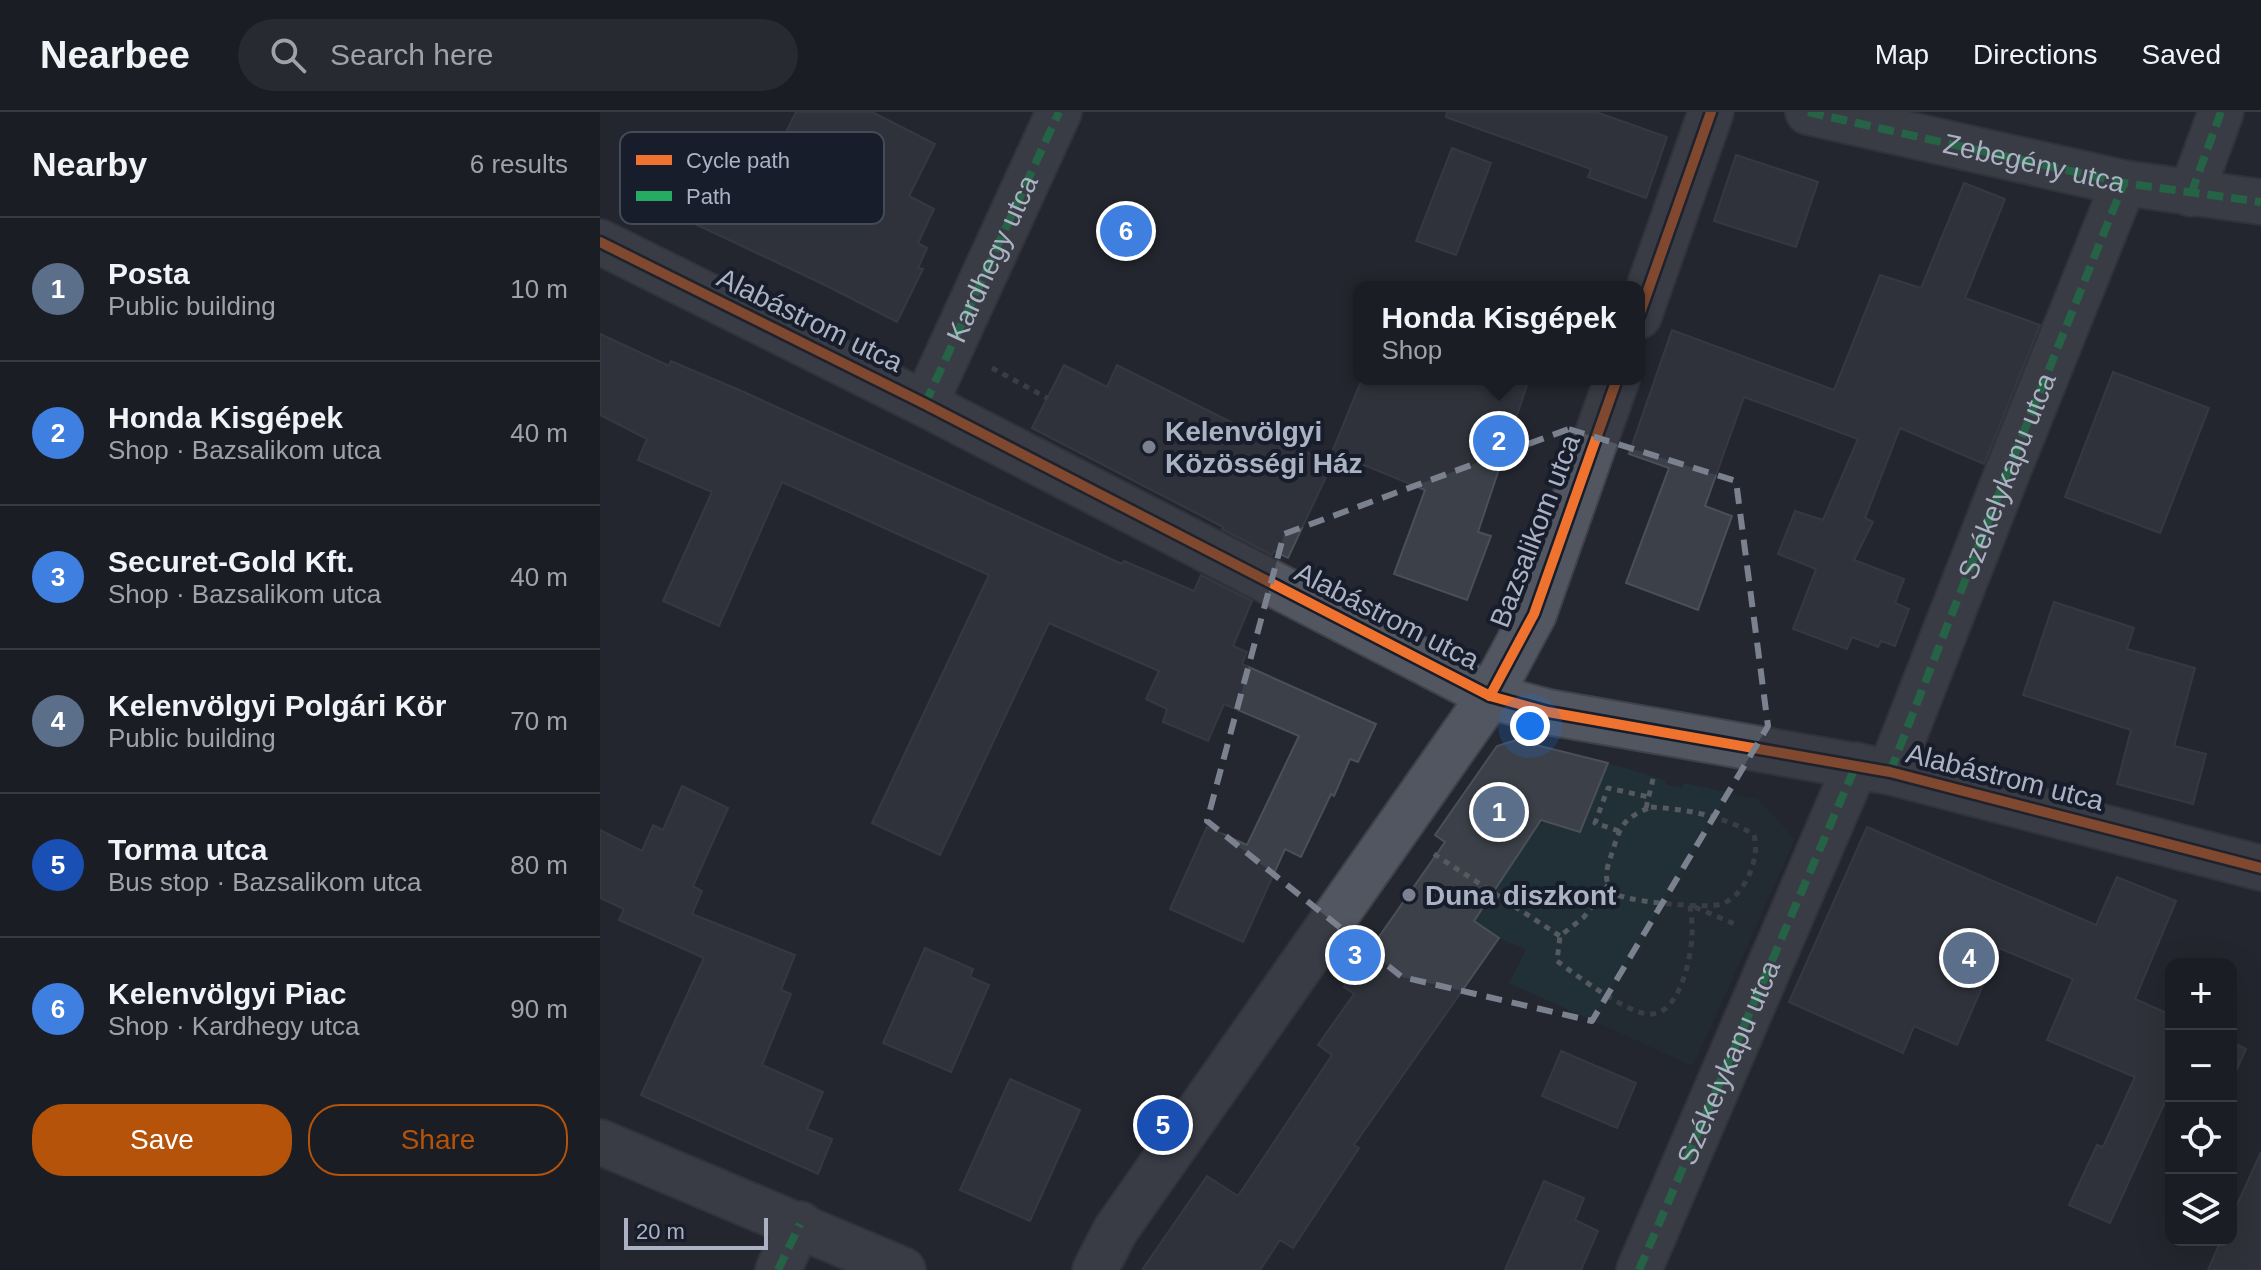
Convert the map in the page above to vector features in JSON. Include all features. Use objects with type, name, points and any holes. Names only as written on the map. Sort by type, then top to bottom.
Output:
[{"type":"street","name":"Kardhegy utca","points":[[925,404],[1059,112]]},
{"type":"street","points":[[1645,299],[1711,112]]},
{"type":"street","name":"Zebegény utca","points":[[1808,112],[2124,183],[2261,202]]},
{"type":"street","points":[[2191,194],[2221,112]]},
{"type":"street","name":"Székelykapu utca","points":[[1639,1270],[2006,476],[2124,183]]},
{"type":"street","name":"Alabástrom utca","points":[[600,242],[925,404],[1490,696],[1548,712],[1873,769],[2261,868]]},
{"type":"street","name":"Bazsalikom utca","points":[[1095,1270],[1123,1219],[1490,696],[1534,614],[1615,385]]},
{"type":"street","points":[[600,1142],[903,1270]]},
{"type":"street","points":[[778,1270],[800,1224]]},
{"type":"path","points":[[953,346],[1047,398]]},
{"type":"path","points":[[1619,831],[1595,823],[1608,788],[1649,797]]},
{"type":"path","points":[[1651,807],[1674,808],[1743,827],[1754,835],[1756,858],[1750,876],[1734,895],[1719,905],[1690,905],[1623,897],[1614,893],[1608,885],[1607,870],[1619,831],[1634,813],[1651,807]]},
{"type":"path","points":[[1397,828],[1560,936]]},
{"type":"path","points":[[1608,885],[1584,917],[1560,936],[1557,961],[1616,1001],[1648,1014],[1666,1010],[1677,996],[1688,966],[1692,935],[1690,905]]},
{"type":"highlighted area","points":[[1569,429],[1736,481],[1768,726],[1592,1021],[1402,977],[1207,821],[1284,534]]},
{"type":"shaded area","points":[[1608,763],[1665,780],[1665,784],[1682,788],[1684,783],[1758,799],[1795,839],[1693,1066],[1509,983],[1526,950],[1499,938],[1474,921],[1537,826],[1546,822],[1580,832]]},
{"type":"building","points":[[796,112],[872,112],[935,144],[909,196],[934,209],[918,243],[927,248],[918,268],[923,269],[897,322],[695,224],[884,224],[884,132],[786,132]]},
{"type":"building","points":[[1447,112],[1596,112],[1667,137],[1646,198],[1588,177],[1591,169],[1446,117]]},
{"type":"building","points":[[1452,148],[1491,163],[1456,255],[1416,241]]},
{"type":"building","points":[[1736,155],[1818,182],[1796,247],[1714,221]]},
{"type":"building","points":[[1964,183],[2005,199],[1965,298],[2040,325],[1984,464],[1900,428],[1865,518],[1873,522],[1854,560],[1904,579],[1895,603],[1909,609],[1895,646],[1881,641],[1878,647],[1852,637],[1847,649],[1793,629],[1816,569],[1778,554],[1795,511],[1823,520],[1858,439],[1744,397],[1705,506],[1732,516],[1698,610],[1626,583],[1669,468],[1629,454],[1672,330],[1834,390],[1880,275],[1921,288]]},
{"type":"building","points":[[600,334],[669,366],[671,361],[746,393],[1122,564],[1124,561],[1194,591],[1201,575],[1252,601],[1233,646],[1247,652],[1242,664],[1376,724],[1358,762],[1350,759],[1301,857],[1285,849],[1243,942],[1170,909],[1207,827],[1247,845],[1299,736],[1224,704],[1208,741],[1163,722],[1167,709],[1146,699],[1159,671],[1049,623],[940,855],[872,823],[989,575],[782,482],[719,626],[663,601],[712,492],[638,460],[647,439],[600,415]]},
{"type":"building","name":"Kelenvölgyi Közösségi Ház","points":[[1064,365],[1107,387],[1117,365],[1265,439],[1267,434],[1332,464],[1288,558],[1274,551],[1272,555],[1032,428]]},
{"type":"building","points":[[2113,372],[2209,408],[2160,533],[2065,497]]},
{"type":"building","points":[[1360,385],[1527,385],[1478,532],[1491,536],[1467,600],[1394,574],[1425,490],[1332,452]]},
{"type":"building","points":[[2054,602],[2134,628],[2127,649],[2195,668],[2174,746],[2206,754],[2193,804],[2117,784],[2131,730],[2023,695]]},
{"type":"building","points":[[1516,740],[1608,763],[1580,832],[1541,820],[1474,921],[1499,938],[1354,1145],[1359,1148],[1293,1248],[1280,1240],[1260,1270],[1142,1270],[1207,1176],[1238,1196],[1332,1055],[1318,1045],[1354,994],[1344,987],[1445,842],[1435,835],[1497,746]]},
{"type":"building","points":[[682,786],[728,808],[693,886],[702,891],[692,914],[795,955],[781,990],[791,994],[762,1065],[823,1092],[807,1129],[832,1139],[818,1174],[641,1095],[704,958],[619,920],[624,909],[600,898],[600,830],[642,851],[653,825],[663,830]]},
{"type":"building","points":[[1867,827],[2096,925],[2117,877],[2176,901],[2135,999],[2165,1012],[2165,1104],[2110,1223],[2069,1205],[2097,1145],[2103,1147],[2135,1077],[2047,1040],[2073,979],[1999,948],[1957,1045],[1914,1026],[1903,1053],[1789,1002]]},
{"type":"building","points":[[925,948],[973,969],[970,977],[989,985],[951,1072],[883,1043]]},
{"type":"building","points":[[2237,1045],[2246,1049],[2237,1069]]},
{"type":"building","points":[[1561,1051],[1636,1083],[1617,1128],[1542,1096]]},
{"type":"building","points":[[1010,1079],[1080,1110],[1030,1221],[960,1190]]},
{"type":"building","points":[[2261,1152],[2261,1270],[2208,1270],[2218,1246],[2237,1246],[2237,1205]]},
{"type":"building","points":[[1544,1181],[1584,1198],[1575,1220],[1598,1231],[1581,1270],[1505,1270]]},
{"type":"marked path","points":[[925,404],[1059,112]]},
{"type":"marked path","points":[[1808,112],[2124,183],[2261,202]]},
{"type":"marked path","points":[[2191,194],[2221,112]]},
{"type":"marked path","points":[[1890,772],[2124,183]]},
{"type":"marked path","points":[[1639,1270],[1856,765]]},
{"type":"marked path","points":[[778,1270],[800,1224]]},
{"type":"cycle path","points":[[1645,299],[1711,112]]},
{"type":"cycle path","points":[[600,242],[925,404],[1490,696],[1548,712],[1890,772],[2261,868]]},
{"type":"cycle path","points":[[1490,696],[1534,614],[1615,385]]},
{"type":"place","name":"Kelenvölgyi Piac","points":[[1126,231]]},
{"type":"place","name":"Honda Kisgépek","points":[[1499,441]]},
{"type":"place","name":"Kelenvölgyi Közösségi Ház","points":[[1149,447]]},
{"type":"place","name":"Posta","points":[[1499,812]]},
{"type":"place","name":"Duna diszkont","points":[[1409,895]]},
{"type":"place","name":"Securet-Gold Kft.","points":[[1355,955]]},
{"type":"place","name":"Kelenvölgyi Polgári Kör","points":[[1969,958]]},
{"type":"place","name":"Torma utca","points":[[1163,1125]]}]
